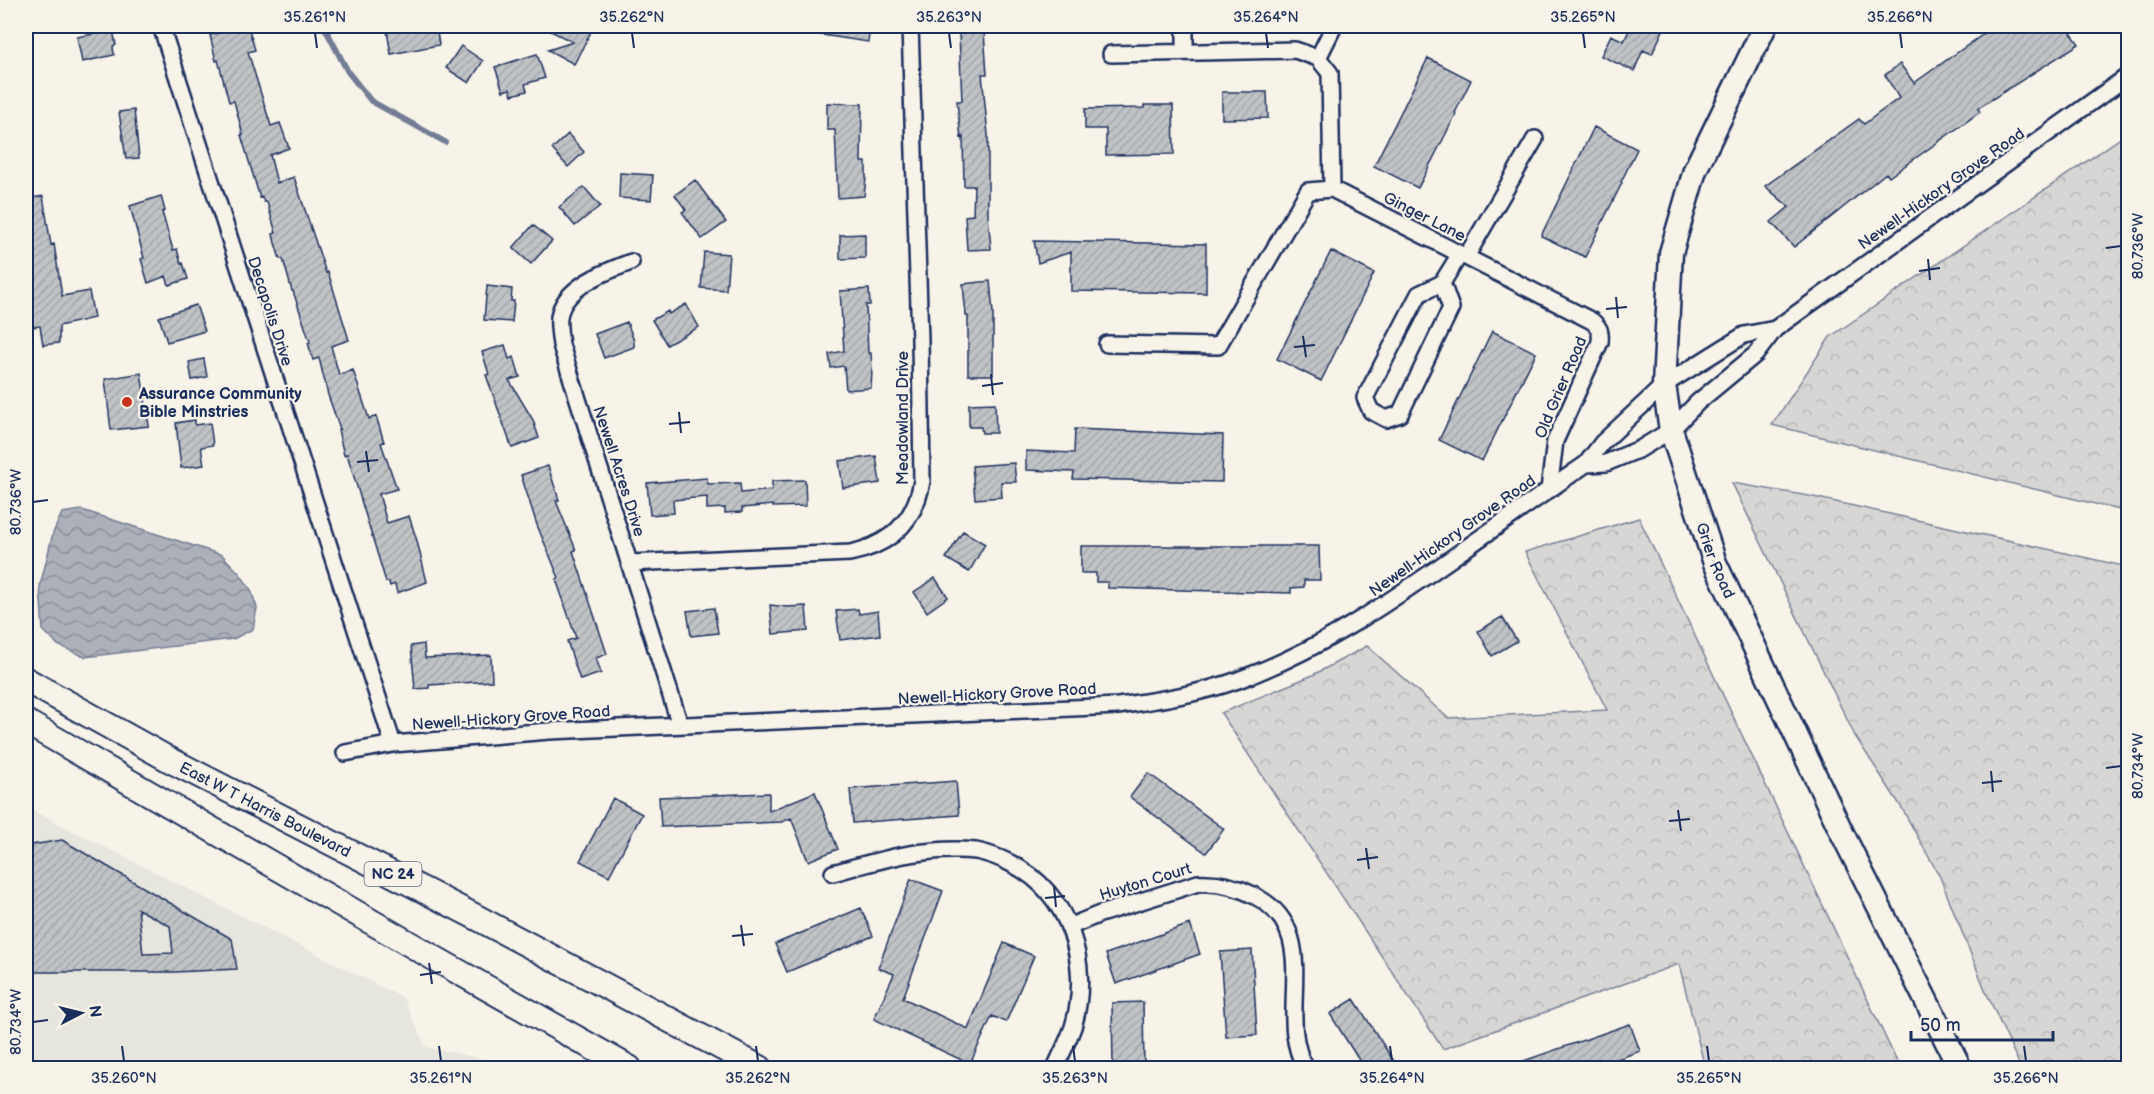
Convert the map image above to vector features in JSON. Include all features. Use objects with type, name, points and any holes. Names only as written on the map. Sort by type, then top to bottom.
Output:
[{"type":"main road","name":"East W T Harris Boulevard","points":[[26,680],[170,760],[474,916],[759,1068]]},
{"type":"main road","points":[[26,722],[629,1068]]},
{"type":"street","name":"Decapolis Drive","points":[[161,26],[393,744]]},
{"type":"street","name":"Meadowland Drive","points":[[630,563],[850,553],[869,549],[888,540],[913,511],[920,495],[922,481],[910,26]]},
{"type":"street","points":[[1185,26],[1185,52]]},
{"type":"street","points":[[1318,58],[1334,26]]},
{"type":"street","name":"Grier Road","points":[[1765,26],[1695,170],[1671,253],[1664,385],[1671,430],[1715,562],[1843,835],[1960,1068]]},
{"type":"street","points":[[1107,344],[1218,346],[1308,190],[1332,189],[1330,74],[1318,58],[1295,50],[1111,54]]},
{"type":"street","name":"Newell-Hickory Grove Road","points":[[1586,464],[1606,463],[1640,449],[1671,430],[1721,381],[1756,354],[1775,329],[2128,76]]},
{"type":"street","points":[[1442,284],[1451,308],[1400,414],[1386,419],[1371,411],[1365,398],[1419,294],[1442,284],[1463,255],[1535,139]]},
{"type":"street","name":"Ginger Lane","points":[[1332,189],[1593,321],[1601,333]]},
{"type":"street","name":"Newell Acres Drive","points":[[631,262],[607,271],[574,291],[561,310],[559,324],[561,345],[680,725]]},
{"type":"street","name":"Newell-Hickory Grove Road","points":[[345,753],[393,744],[549,731],[1118,705],[1157,700],[1207,689],[1265,669],[1352,624],[1394,598],[1586,464],[1602,443],[1664,385],[1744,334],[1775,329]]},
{"type":"street","name":"Old Grier Road","points":[[1549,490],[1555,441],[1564,416],[1600,342],[1601,333]]},
{"type":"street","points":[[833,873],[910,853],[939,850],[978,851],[1022,869],[1038,880],[1056,901],[1071,926],[1079,979],[1073,1026],[1055,1068]]},
{"type":"street","name":"Huyton Court","points":[[1071,926],[1100,914],[1198,883],[1213,882],[1231,885],[1264,900],[1280,917],[1294,950],[1296,971],[1293,1036],[1299,1057],[1306,1068]]},
{"type":"shaded area","points":[[26,807],[403,998],[426,1047],[524,1068],[26,1068]]},
{"type":"green space","points":[[2128,133],[2128,512],[1772,425],[1830,337]]},
{"type":"green space","points":[[1732,483],[1809,496],[2128,567],[2128,1068],[2021,1068],[1986,992],[1940,877],[1900,805],[1855,736]]},
{"type":"green space","points":[[1639,518],[1900,1068],[1705,1068],[1679,964],[1443,1049],[1221,713],[1313,675],[1367,646],[1448,718],[1607,710],[1525,552]]},
{"type":"water","points":[[82,510],[222,555],[251,590],[257,608],[253,629],[233,639],[85,657],[58,645],[43,630],[40,586],[53,533],[62,513]]},
{"type":"building","points":[[248,26],[255,50],[248,52],[271,126],[280,123],[289,148],[270,155],[277,183],[294,177],[326,273],[328,272],[349,340],[331,346],[339,375],[353,370],[369,419],[376,416],[384,442],[381,443],[397,489],[379,494],[387,523],[409,516],[417,541],[427,582],[397,593],[395,584],[390,586],[389,582],[386,582],[347,454],[344,455],[338,430],[340,429],[328,395],[319,358],[313,360],[308,343],[310,342],[283,259],[280,259],[275,243],[273,234],[276,233],[267,202],[264,202],[262,197],[260,198],[241,135],[243,135],[234,101],[229,102],[218,60],[216,61],[210,35]]},
{"type":"building","points":[[416,26],[436,26],[439,45],[391,54],[387,31]]},
{"type":"building","points":[[541,26],[594,26],[574,64],[548,50],[573,42]]},
{"type":"building","points":[[816,26],[870,26],[868,42],[816,34]]},
{"type":"building","points":[[1631,26],[1665,26],[1652,54],[1643,50],[1634,71],[1601,56],[1611,35],[1624,41]]},
{"type":"building","points":[[1995,26],[2066,26],[2079,44],[1978,108],[1980,112],[1889,177],[1886,173],[1794,247],[1771,222],[1789,207],[1765,186],[1859,119],[1864,124],[1899,98],[1885,75],[1900,64],[1914,83]]},
{"type":"building","points":[[113,30],[116,45],[113,46],[114,55],[82,62],[77,37]]},
{"type":"building","points":[[984,32],[987,74],[982,74],[988,135],[988,215],[991,249],[967,250],[965,216],[973,215],[974,186],[964,186],[963,137],[961,138],[957,101],[962,101],[959,33]]},
{"type":"building","points":[[461,46],[483,61],[469,83],[446,68]]},
{"type":"building","points":[[537,54],[545,78],[525,84],[527,91],[512,95],[510,89],[503,91],[495,67]]},
{"type":"building","points":[[1428,58],[1471,80],[1418,188],[1374,166]]},
{"type":"building","points":[[1222,92],[1267,92],[1268,118],[1222,119]]},
{"type":"building","points":[[827,103],[862,104],[861,162],[866,162],[864,196],[838,198],[835,130],[827,130]]},
{"type":"building","points":[[1144,105],[1173,105],[1174,154],[1106,155],[1106,129],[1085,129],[1085,109],[1144,108]]},
{"type":"building","points":[[134,110],[139,158],[126,159],[119,112]]},
{"type":"building","points":[[1594,127],[1637,149],[1585,257],[1541,236]]},
{"type":"building","points":[[568,134],[584,152],[568,167],[552,149]]},
{"type":"building","points":[[620,173],[653,175],[651,200],[619,198]]},
{"type":"building","points":[[695,180],[726,222],[702,239],[682,212],[686,210],[675,195]]},
{"type":"building","points":[[584,187],[600,206],[575,226],[559,207]]},
{"type":"building","points":[[43,196],[51,245],[54,244],[62,296],[89,291],[94,318],[59,326],[59,343],[43,345],[40,326],[26,328],[26,199]]},
{"type":"building","points":[[161,196],[165,211],[162,212],[173,250],[177,249],[188,279],[169,285],[166,276],[148,283],[130,206]]},
{"type":"building","points":[[533,225],[552,241],[531,264],[513,248]]},
{"type":"building","points":[[865,234],[865,258],[840,259],[840,235]]},
{"type":"building","points":[[1034,241],[1206,244],[1206,293],[1071,291],[1071,252],[1038,263]]},
{"type":"building","points":[[1331,251],[1374,273],[1321,381],[1277,359]]},
{"type":"building","points":[[704,252],[729,254],[726,290],[701,288]]},
{"type":"building","points":[[990,281],[993,313],[993,375],[968,375],[968,316],[966,316],[963,284]]},
{"type":"building","points":[[487,286],[512,289],[511,301],[514,301],[512,322],[484,320]]},
{"type":"building","points":[[869,289],[870,305],[866,305],[868,353],[871,353],[871,388],[846,390],[844,366],[831,368],[829,354],[844,351],[840,291]]},
{"type":"building","points":[[686,304],[699,327],[667,345],[652,320],[668,311],[669,314]]},
{"type":"building","points":[[196,305],[205,331],[167,342],[159,317]]},
{"type":"building","points":[[627,322],[634,347],[604,358],[595,334]]},
{"type":"building","points":[[1492,331],[1536,353],[1482,461],[1439,440]]},
{"type":"building","points":[[505,345],[509,359],[514,357],[520,377],[509,380],[533,420],[539,438],[512,448],[486,375],[489,374],[482,352]]},
{"type":"building","points":[[204,359],[207,377],[192,380],[189,362]]},
{"type":"building","name":"Assurance Community Bible Minstries","points":[[141,373],[149,426],[111,430],[105,379]]},
{"type":"building","points":[[995,403],[996,433],[982,433],[981,427],[969,427],[969,404]]},
{"type":"building","points":[[195,420],[195,425],[210,423],[213,445],[201,447],[204,465],[181,468],[176,423]]},
{"type":"building","points":[[1075,429],[1223,435],[1222,482],[1073,479],[1074,472],[1026,470],[1026,451],[1074,453]]},
{"type":"building","points":[[876,456],[880,483],[843,488],[839,461]]},
{"type":"building","points":[[1014,463],[1016,482],[1001,482],[1002,497],[975,499],[972,466]]},
{"type":"building","points":[[548,466],[559,500],[556,501],[576,550],[573,551],[607,654],[596,658],[601,673],[580,680],[567,641],[576,638],[556,579],[559,578],[537,525],[521,475]]},
{"type":"building","points":[[707,478],[708,484],[740,483],[741,493],[772,490],[772,481],[805,480],[806,506],[773,507],[773,505],[742,508],[742,512],[725,513],[725,508],[707,509],[707,497],[673,500],[674,513],[650,515],[647,483]]},
{"type":"building","points":[[963,531],[985,544],[969,572],[946,558]]},
{"type":"building","points":[[1081,546],[1319,546],[1320,580],[1304,580],[1304,587],[1291,588],[1291,593],[1108,588],[1108,582],[1096,582],[1096,573],[1081,573]]},
{"type":"building","points":[[935,578],[948,597],[927,612],[914,592]]},
{"type":"building","points":[[770,605],[806,606],[808,631],[773,634]]},
{"type":"building","points":[[714,608],[718,633],[691,636],[687,611]]},
{"type":"building","points":[[858,609],[859,614],[878,611],[880,635],[840,640],[836,611]]},
{"type":"building","points":[[1502,617],[1517,641],[1492,656],[1478,631]]},
{"type":"building","points":[[424,644],[425,658],[491,655],[492,681],[429,685],[429,688],[415,689],[411,646]]},
{"type":"building","points":[[1148,773],[1224,829],[1206,853],[1130,797]]},
{"type":"building","points":[[956,781],[959,815],[853,823],[850,789]]},
{"type":"building","points":[[815,792],[838,849],[808,861],[791,818],[782,822],[661,827],[659,797],[769,793],[769,811]]},
{"type":"building","points":[[613,798],[642,814],[609,876],[580,861]]},
{"type":"building","points":[[62,840],[232,939],[237,969],[174,972],[26,972],[26,846]],"holes":[[[138,909],[170,926],[173,953],[143,954]]]},
{"type":"building","points":[[911,879],[943,891],[903,998],[968,1029],[1004,943],[1034,956],[1006,1022],[992,1016],[970,1064],[874,1019],[894,974],[878,968]]},
{"type":"building","points":[[861,908],[873,936],[787,972],[775,944]]},
{"type":"building","points":[[1190,924],[1200,954],[1116,984],[1106,954]]},
{"type":"building","points":[[1252,950],[1257,1035],[1226,1037],[1220,952]]},
{"type":"building","points":[[1354,999],[1399,1068],[1364,1068],[1330,1014]]},
{"type":"building","points":[[1143,1002],[1144,1068],[1113,1068],[1112,1003]]},
{"type":"building","points":[[1630,1024],[1640,1051],[1592,1068],[1510,1068],[1509,1066]]},
{"type":"waterway","points":[[324,26],[348,72],[371,101],[445,142]]},
{"type":"place","name":"Assurance Community Bible Minstries","points":[[127,402]]}]
